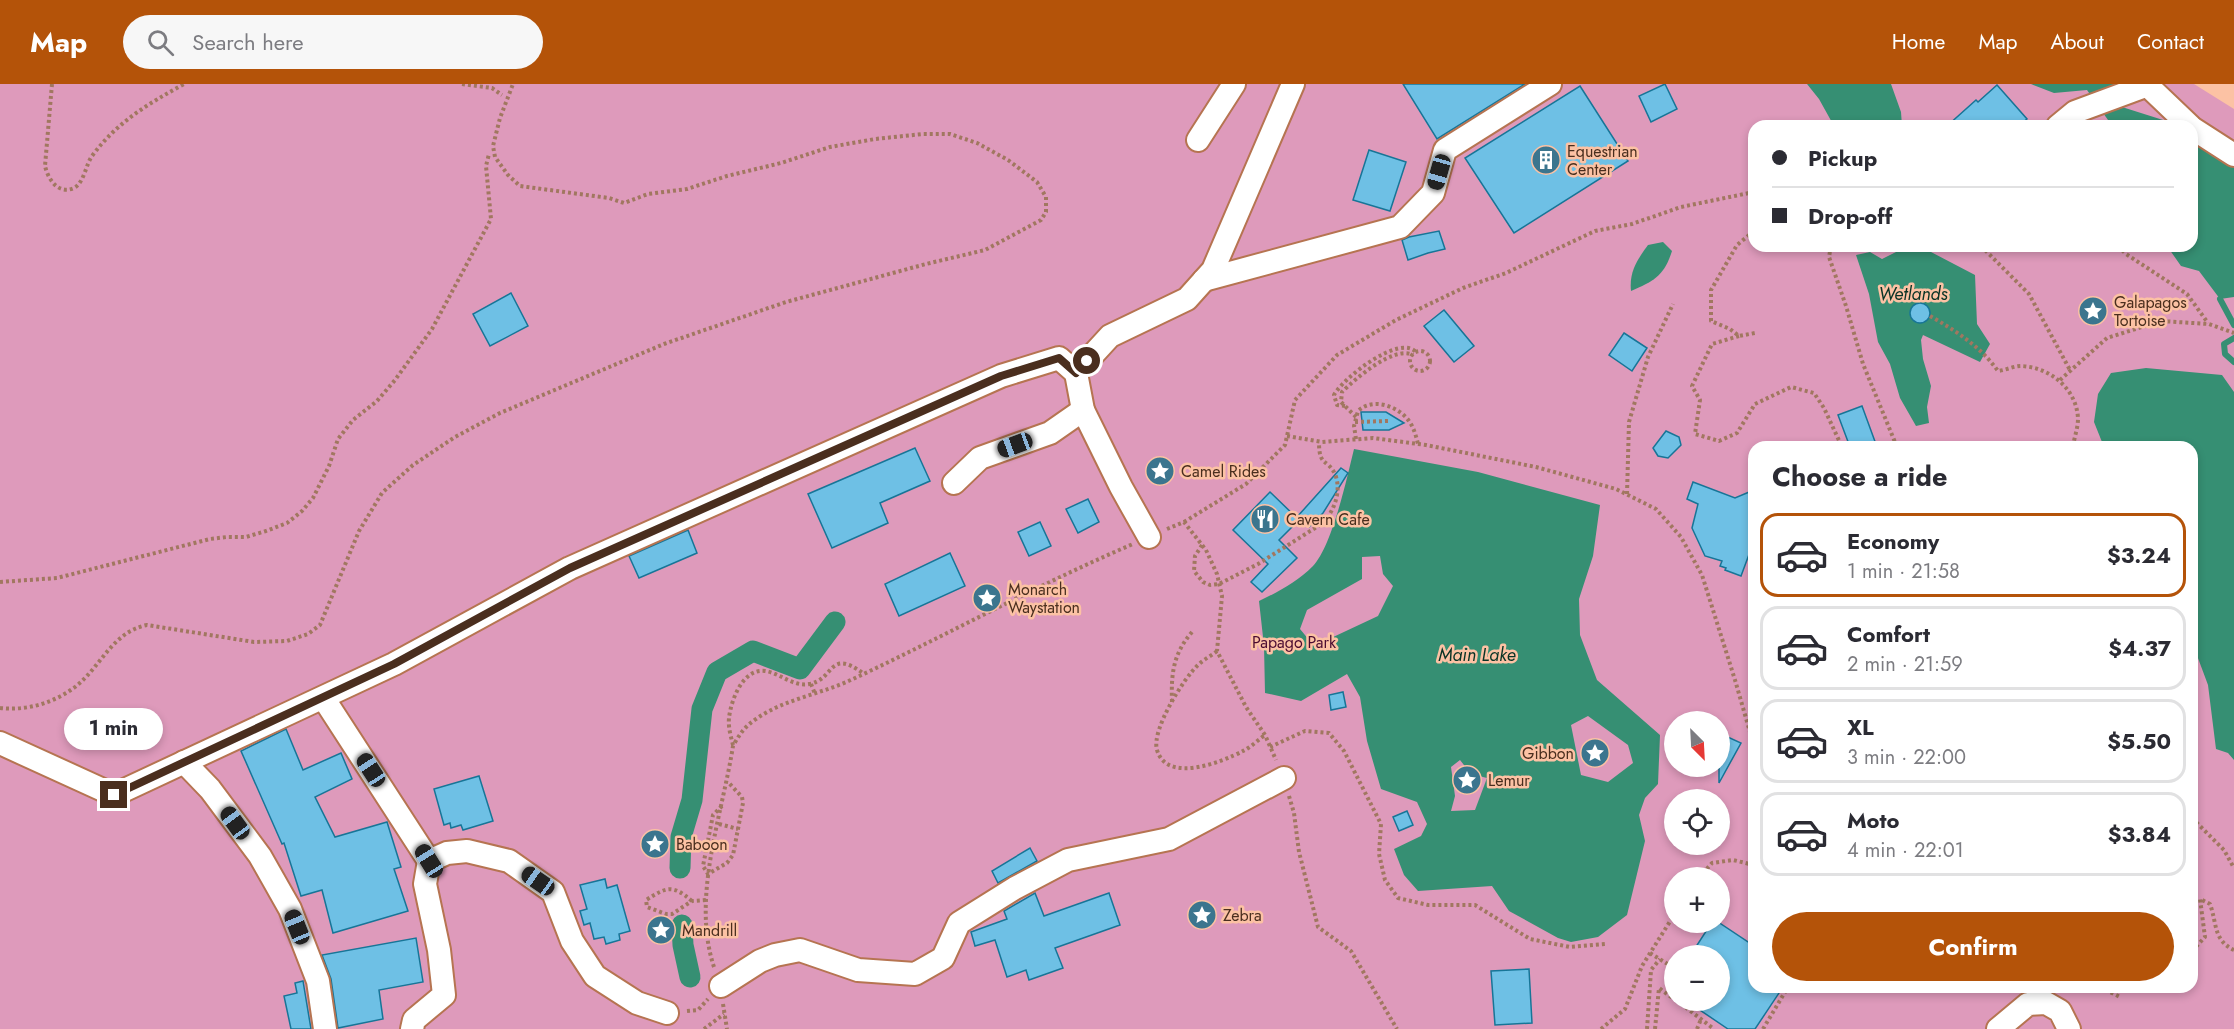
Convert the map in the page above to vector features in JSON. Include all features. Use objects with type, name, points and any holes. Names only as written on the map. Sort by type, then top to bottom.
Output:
[{"type":"street","points":[[1198,140],[1234,84]]},
{"type":"street","points":[[1076,373],[1110,336],[1187,299],[1213,270],[1293,84]]},
{"type":"street","points":[[1204,280],[1400,227],[1432,194],[1445,150],[1550,84]]},
{"type":"street","points":[[2065,120],[2074,112],[2091,104],[2147,84],[2184,120]]},
{"type":"street","points":[[2198,132],[2234,155]]},
{"type":"street","points":[[0,743],[114,795],[324,699],[394,664],[570,568],[1001,376],[1059,358],[1076,373],[1083,410],[1149,537]]},
{"type":"street","points":[[954,483],[980,458],[1050,432],[1083,410]]},
{"type":"street","points":[[324,699],[429,861],[425,884],[439,950],[444,995],[414,1020],[412,1029]]},
{"type":"street","points":[[184,762],[210,789],[260,856],[290,909],[318,981],[325,1029]]},
{"type":"street","points":[[721,986],[760,961],[775,955],[800,950],[858,970],[915,974],[943,958],[959,923],[1047,871],[1068,860],[1169,839],[1284,778]]},
{"type":"street","points":[[429,861],[447,853],[467,850],[509,861],[553,892],[572,941],[595,976],[637,1003],[667,1013]]},
{"type":"street","points":[[1998,1029],[2028,1004],[2046,1003],[2060,1011],[2069,1029]]},
{"type":"path","points":[[52,84],[45,166],[48,178],[54,185],[66,189],[74,188],[79,184],[92,156],[135,112],[184,84]]},
{"type":"path","points":[[462,84],[492,88],[502,95]]},
{"type":"path","points":[[0,708],[26,709],[53,700],[75,687],[121,636],[134,628],[147,625],[254,642],[287,641],[308,634],[320,625],[359,531],[382,493],[413,465],[455,437],[500,413],[664,344],[786,302],[985,250],[1041,220],[1046,212],[1046,197],[1037,182],[1008,160],[977,144],[950,134],[875,139],[830,147],[687,189],[648,195],[624,203],[609,198],[520,186],[508,175],[495,157],[493,146],[500,118],[513,84]]},
{"type":"path","points":[[0,582],[57,578],[210,539],[246,537],[287,523],[302,512],[313,498],[329,466],[338,439],[353,420],[377,401],[395,380],[432,329],[491,219],[486,166],[489,154]]},
{"type":"path","points":[[733,746],[739,734],[757,718],[784,705],[835,688],[1011,600],[1184,522],[1246,484],[1285,445],[1295,400],[1337,355],[1396,320],[1463,288],[1506,273],[1595,231],[1632,224],[1681,207],[1748,193]]},
{"type":"path","points":[[1739,336],[1730,329],[1711,321],[1711,290],[1737,246],[1748,236]]},
{"type":"path","points":[[1830,252],[1829,257],[1863,364],[1895,441]]},
{"type":"path","points":[[1987,252],[2029,294],[2071,372]]},
{"type":"path","points":[[2124,252],[2187,294],[2209,324]]},
{"type":"path","points":[[1627,494],[1629,422],[1648,357],[1673,304]]},
{"type":"path","points":[[1930,316],[1957,331],[1989,358],[1998,371],[2020,366],[2044,370],[2060,380],[2074,401],[2078,419],[2074,441]]},
{"type":"path","points":[[2060,380],[2107,338],[2161,321],[2209,324],[2234,333]]},
{"type":"path","points":[[1755,333],[1712,344],[1692,386],[1700,400],[1695,434],[1719,441],[1737,433],[1755,405],[1791,387],[1814,393],[1824,408],[1839,441]]},
{"type":"path","points":[[1356,417],[1339,403],[1341,392],[1372,367],[1402,352],[1421,351],[1428,355],[1430,363],[1426,370],[1417,371],[1413,368],[1411,364],[1414,353]]},
{"type":"path","points":[[1356,439],[1355,423],[1361,408],[1384,404],[1405,417],[1412,426],[1418,444]]},
{"type":"path","points":[[1355,423],[1388,421]]},
{"type":"path","points":[[1287,436],[1319,442],[1373,438],[1536,466],[1616,489],[1656,508],[1681,537],[1702,575],[1748,725]]},
{"type":"path","points":[[1202,545],[1195,556],[1194,571],[1203,582],[1219,585],[1314,529],[1330,515],[1334,505],[1336,483],[1334,472],[1320,459],[1319,442]]},
{"type":"path","points":[[1184,522],[1202,545],[1217,574],[1222,596],[1217,651],[1246,707],[1265,735],[1284,778],[1294,813],[1299,852],[1318,927],[1351,951],[1397,1029]]},
{"type":"path","points":[[1172,702],[1173,664],[1183,643],[1192,632]]},
{"type":"path","points":[[1217,651],[1198,665],[1164,713],[1156,738],[1156,748],[1160,757],[1167,764],[1178,768],[1194,768],[1215,763],[1243,751],[1265,735]]},
{"type":"path","points":[[667,1013],[698,1010],[721,986],[710,955],[706,900],[708,874],[728,782],[733,746],[729,719],[744,679],[751,673],[765,671],[797,683],[811,684],[836,665],[843,663],[854,666],[864,674]]},
{"type":"path","points":[[811,684],[815,694]]},
{"type":"path","points":[[1270,747],[1305,731],[1329,733],[1344,751],[1381,824],[1379,854],[1385,880],[1398,898],[1428,905],[1475,905],[1530,939],[1570,946],[1606,944]]},
{"type":"path","points":[[708,874],[731,859],[738,830],[743,803],[742,796],[728,782]]},
{"type":"path","points":[[708,874],[703,866],[713,815],[722,806]]},
{"type":"path","points":[[719,824],[738,830]]},
{"type":"path","points":[[2198,824],[2224,850],[2234,868]]},
{"type":"path","points":[[1709,867],[1712,863],[1733,860],[1748,864]]},
{"type":"path","points":[[692,901],[682,892],[671,888],[663,889],[645,903],[646,907],[666,914],[677,912],[692,901],[706,900]]},
{"type":"path","points":[[2198,945],[2205,937],[2200,899],[2210,904],[2215,918],[2216,934],[2226,946],[2234,950]]},
{"type":"path","points":[[1600,1029],[1625,1009],[1642,966],[1664,931]]},
{"type":"path","points":[[1650,953],[1664,962]]},
{"type":"path","points":[[1647,1029],[1651,970],[1660,959]]},
{"type":"path","points":[[1655,1029],[1659,988],[1664,992]]},
{"type":"path","points":[[1763,1029],[1784,993]]},
{"type":"path","points":[[2112,993],[2120,997]]},
{"type":"path","points":[[1690,1011],[1714,1029]]},
{"type":"path","points":[[704,1029],[724,1014]]},
{"type":"path","points":[[1697,1029],[1701,1019]]},
{"type":"green space","name":"Papago Park","points":[[0,84],[2194,84],[2234,109],[2234,1029],[0,1029]]},
{"type":"water","points":[[1807,84],[1891,84],[1902,120],[1831,120]]},
{"type":"water","points":[[2031,84],[2113,84],[2122,107],[2163,120],[2108,120],[2087,90],[2054,93]]},
{"type":"water","points":[[2198,139],[2234,167],[2234,297],[2220,299],[2199,271],[2181,266],[2171,252],[2198,252]]},
{"type":"water","points":[[1663,242],[1672,251],[1662,272],[1652,281],[1631,291],[1633,272],[1640,256],[1648,245]]},
{"type":"water","name":"Wetlands","points":[[1870,252],[1882,259],[1896,252],[1931,252],[1975,275],[1977,324],[1990,344],[1980,362],[1923,335],[1921,340],[1923,359],[1931,386],[1927,407],[1929,423],[1916,426],[1900,398],[1890,364],[1878,342],[1869,294],[1856,255]]},
{"type":"water","points":[[2146,368],[2222,375],[2234,392],[2234,760],[2228,753],[2216,749],[2208,685],[2198,658],[2198,441],[2102,441],[2094,422],[2098,394],[2111,373]]},
{"type":"water","name":"Main Lake","points":[[1354,449],[1478,472],[1600,505],[1593,556],[1579,599],[1580,635],[1597,680],[1660,735],[1658,784],[1645,798],[1639,815],[1645,841],[1627,915],[1598,937],[1571,942],[1558,938],[1509,911],[1492,886],[1418,891],[1404,875],[1394,849],[1421,836],[1427,824],[1417,802],[1381,789],[1367,741],[1360,697],[1347,674],[1301,701],[1265,693],[1264,646],[1259,601],[1300,577],[1313,566],[1320,556],[1332,528]],"holes":[[[1380,556],[1383,574],[1393,586],[1378,616],[1314,646],[1300,629],[1307,610],[1362,579],[1362,557]],[[1588,716],[1628,745],[1633,763],[1608,782],[1581,775],[1571,725]],[[1460,760],[1471,774],[1487,778],[1475,810],[1451,811],[1455,796],[1451,767]]]},
{"type":"building","points":[[1403,84],[1525,84],[1437,139]]},
{"type":"building","points":[[1665,84],[1677,109],[1651,122],[1639,96]]},
{"type":"building","points":[[1997,85],[2027,119],[1954,120],[1976,100],[1978,102]]},
{"type":"building","name":"Equestrian Center","points":[[1580,86],[1628,161],[1514,233],[1465,158]]},
{"type":"building","points":[[1369,150],[1406,162],[1390,211],[1353,200]]},
{"type":"building","points":[[1439,231],[1445,249],[1408,260],[1402,240]]},
{"type":"building","points":[[511,293],[528,326],[490,346],[473,314]]},
{"type":"building","points":[[1920,303],[1927,306],[1930,313],[1927,320],[1920,323],[1913,320],[1910,313],[1913,306]]},
{"type":"building","points":[[1444,310],[1474,346],[1454,362],[1424,326]]},
{"type":"building","points":[[1624,333],[1647,348],[1632,371],[1609,355]]},
{"type":"building","points":[[1862,406],[1875,441],[1848,441],[1838,415]]},
{"type":"building","points":[[1361,412],[1386,412],[1404,423],[1389,430],[1363,430]]},
{"type":"building","points":[[1666,431],[1679,437],[1681,445],[1668,458],[1658,456],[1653,448]]},
{"type":"building","points":[[915,448],[930,481],[880,503],[888,523],[832,548],[808,494]]},
{"type":"building","points":[[1341,468],[1348,473],[1323,513],[1309,527],[1297,517]]},
{"type":"building","points":[[1693,482],[1735,498],[1748,493],[1748,557],[1741,576],[1725,570],[1726,568],[1720,566],[1722,561],[1705,556],[1692,528],[1698,504],[1687,499]]},
{"type":"building","points":[[1270,492],[1299,520],[1279,540],[1297,558],[1262,592],[1251,582],[1268,564],[1233,530]]},
{"type":"building","points":[[1088,499],[1099,522],[1078,533],[1066,509]]},
{"type":"building","points":[[1040,522],[1051,546],[1029,556],[1018,532]]},
{"type":"building","points":[[688,530],[697,553],[639,578],[629,556]]},
{"type":"building","points":[[950,553],[965,586],[899,616],[885,584]]},
{"type":"building","points":[[1343,692],[1346,707],[1331,710],[1329,695]]},
{"type":"building","points":[[286,729],[303,770],[341,753],[352,779],[315,797],[335,837],[387,822],[401,867],[394,869],[408,911],[333,933],[322,890],[301,896],[284,843],[282,844],[241,751]]},
{"type":"building","points":[[1730,738],[1741,743],[1730,763]]},
{"type":"building","points":[[479,776],[493,821],[463,830],[461,825],[451,828],[450,823],[444,825],[434,789]]},
{"type":"building","points":[[1407,811],[1413,825],[1399,831],[1393,817]]},
{"type":"building","points":[[1030,848],[1037,861],[998,883],[992,871]]},
{"type":"building","points":[[605,879],[607,888],[617,885],[630,931],[619,934],[620,940],[606,944],[604,937],[594,939],[590,923],[584,925],[580,911],[587,909],[580,885]]},
{"type":"building","points":[[1035,893],[1044,916],[1109,893],[1120,925],[1055,948],[1063,968],[1029,980],[1026,970],[1007,977],[995,940],[975,946],[971,932],[1007,919],[1004,911]]},
{"type":"building","points":[[1730,930],[1748,942],[1748,993],[1779,993],[1755,1029],[1728,1029],[1701,1011],[1730,1011],[1730,945],[1697,945],[1705,933],[1730,933]]},
{"type":"building","points":[[416,938],[423,982],[379,990],[383,1019],[338,1028],[331,979],[322,955]]},
{"type":"building","points":[[1529,969],[1532,1023],[1495,1025],[1491,971]]},
{"type":"building","points":[[303,981],[311,1029],[291,1029],[284,996],[297,993],[295,983]]},
{"type":"waterway","points":[[2220,299],[2234,325]]},
{"type":"waterway","points":[[2234,338],[2224,344],[2225,354],[2234,362]]},
{"type":"waterway","points":[[680,868],[681,837],[692,800],[702,709],[717,672],[753,651],[800,669],[835,622]]},
{"type":"waterway","points":[[682,925],[683,945],[690,977]]},
{"type":"place","name":"Equestrian Center","points":[[1546,160]]},
{"type":"place","name":"Galapagos Tortoise","points":[[2093,311]]},
{"type":"place","name":"Camel Rides","points":[[1160,471]]},
{"type":"place","name":"Cavern Cafe","points":[[1265,519]]},
{"type":"place","name":"Monarch Waystation","points":[[987,598]]},
{"type":"place","name":"Gibbon","points":[[1595,753]]},
{"type":"place","name":"Lemur","points":[[1467,780]]},
{"type":"place","name":"Baboon","points":[[655,844]]},
{"type":"place","name":"Zebra","points":[[1202,915]]},
{"type":"place","name":"Mandrill","points":[[661,930]]},
{"type":"route","points":[[114,795],[324,699],[394,664],[570,568],[1001,376],[1059,358],[1076,373],[1087,361]]}]
